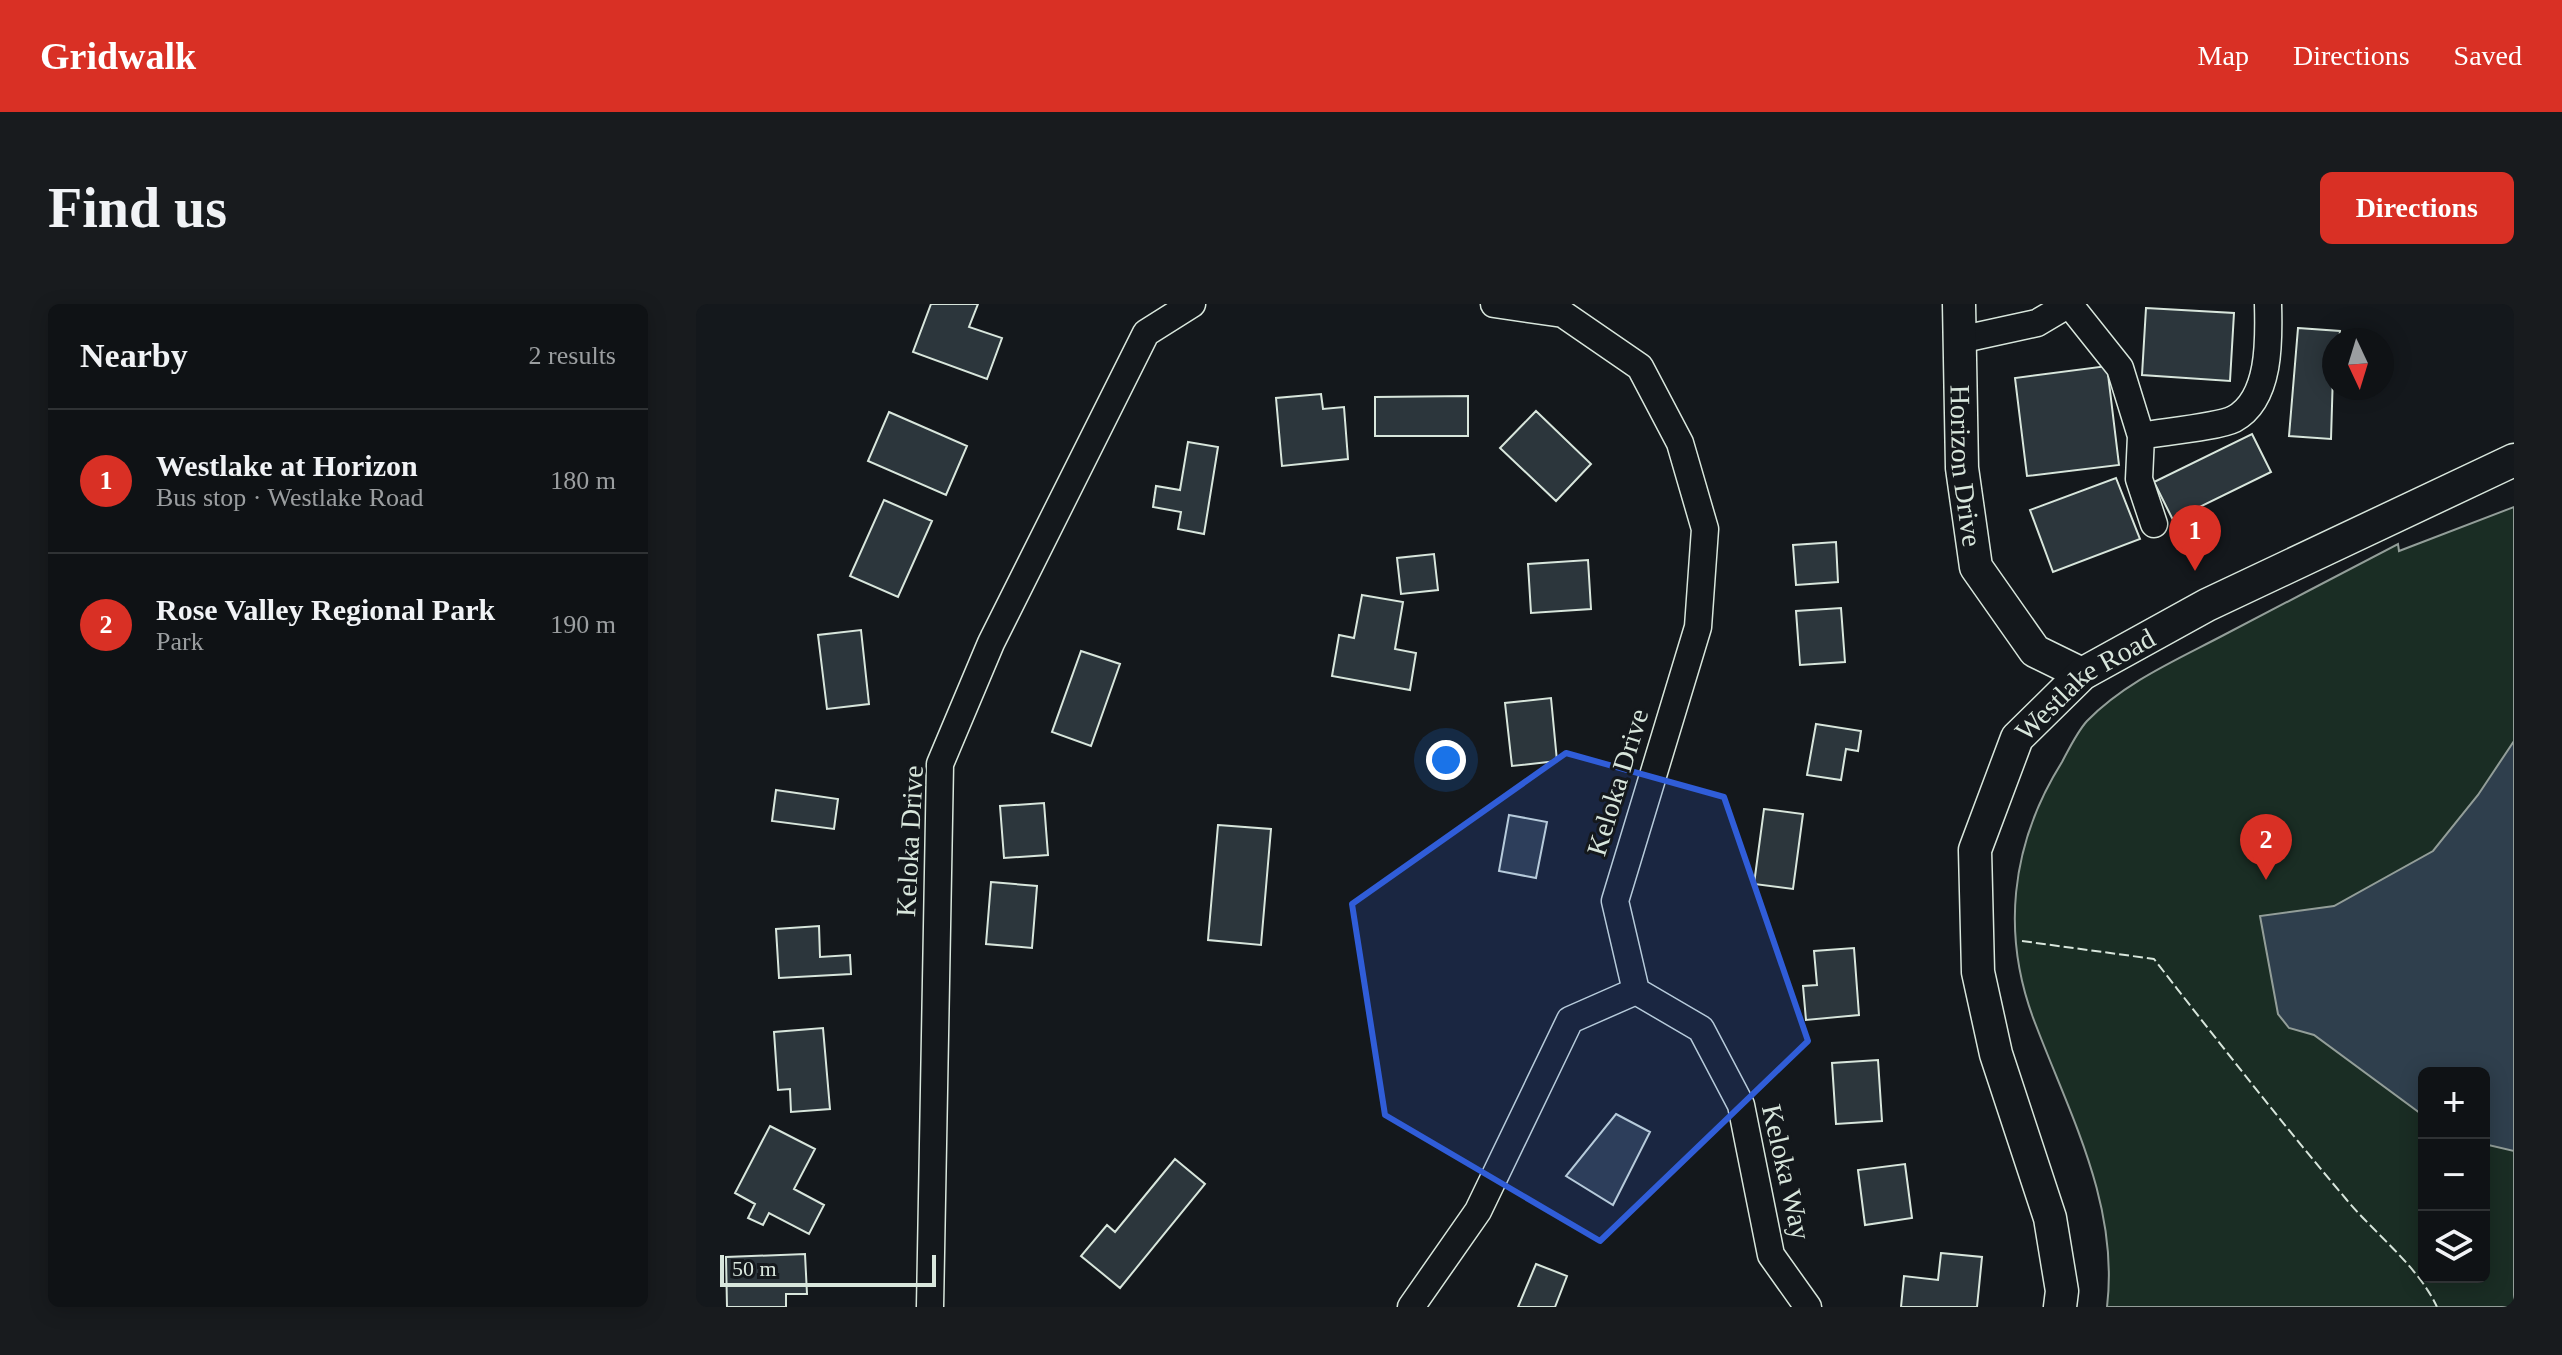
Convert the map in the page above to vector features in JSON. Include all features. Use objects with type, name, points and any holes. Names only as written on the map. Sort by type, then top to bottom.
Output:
[{"type":"street","name":"Keloka Drive","points":[[930,1307],[940,764],[991,643],[1146,333],[1192,304]]},
{"type":"street","name":"Keloka Drive","points":[[1494,304],[1563,314],[1640,367],[1680,443],[1705,529],[1698,627],[1615,901],[1636,991]]},
{"type":"street","name":"Horizon Drive","points":[[1959,304],[1962,468],[1976,567],[2035,651],[2082,674]]},
{"type":"street","points":[[1959,340],[2037,323],[2069,304],[2120,368],[2141,436],[2139,479],[2154,524]]},
{"type":"street","points":[[2141,436],[2234,419],[2260,390],[2269,342],[2268,304]]},
{"type":"street","name":"Westlake Road","points":[[2060,1307],[2062,1291],[2050,1218],[1996,1054],[1978,972],[1975,850],[2017,738],[2082,674],[2207,605],[2514,460]]},
{"type":"street","points":[[1411,1307],[1478,1211],[1570,1020],[1636,991]]},
{"type":"street","name":"Keloka Way","points":[[1636,991],[1701,1029],[1741,1105],[1771,1255],[1808,1307]]},
{"type":"highlighted area","points":[[1566,753],[1724,797],[1808,1041],[1600,1241],[1385,1115],[1352,904]]},
{"type":"green space","points":[[2514,507],[2514,1307],[2107,1307],[2109,1270],[2099,1199],[2078,1130],[2025,994],[2018,960],[2016,892],[2021,859],[2031,826],[2044,794],[2080,730],[2101,707],[2167,664],[2398,544],[2399,551]]},
{"type":"water","points":[[2514,741],[2514,1151],[2490,1145],[2490,1067],[2418,1067],[2418,1112],[2314,1035],[2289,1028],[2278,1014],[2260,916],[2334,906],[2433,851],[2478,795]]},
{"type":"building","points":[[931,304],[978,304],[969,327],[1002,338],[987,379],[913,352]]},
{"type":"building","points":[[2146,308],[2234,313],[2230,381],[2142,375]]},
{"type":"building","points":[[2298,328],[2322,330],[2322,400],[2332,400],[2331,439],[2289,436]]},
{"type":"building","points":[[2107,366],[2119,465],[2027,476],[2015,378]]},
{"type":"building","points":[[1321,394],[1323,409],[1344,407],[1348,459],[1282,466],[1276,398]]},
{"type":"building","points":[[1468,396],[1468,436],[1375,436],[1375,397]]},
{"type":"building","points":[[1536,411],[1591,464],[1556,501],[1500,448]]},
{"type":"building","points":[[889,412],[967,446],[946,495],[868,461]]},
{"type":"building","points":[[2252,434],[2271,472],[2173,520],[2154,482]]},
{"type":"building","points":[[1188,442],[1218,447],[1204,534],[1178,529],[1181,512],[1153,507],[1156,486],[1180,490]]},
{"type":"building","points":[[2116,478],[2140,539],[2053,572],[2030,510]]},
{"type":"building","points":[[884,500],[932,521],[898,597],[850,576]]},
{"type":"building","points":[[1836,542],[1838,582],[1796,585],[1793,545]]},
{"type":"building","points":[[1434,554],[1438,590],[1401,594],[1397,558]]},
{"type":"building","points":[[1588,560],[1591,609],[1531,613],[1528,564]]},
{"type":"building","points":[[1362,595],[1403,602],[1395,649],[1416,653],[1410,690],[1332,676],[1339,635],[1354,638]]},
{"type":"building","points":[[1841,608],[1845,662],[1800,665],[1796,611]]},
{"type":"building","points":[[861,630],[869,704],[827,709],[818,635]]},
{"type":"building","points":[[1081,651],[1120,664],[1091,746],[1052,732]]},
{"type":"building","points":[[1551,698],[1557,761],[1512,766],[1505,703]]},
{"type":"building","points":[[1816,724],[1861,731],[1858,751],[1846,749],[1841,780],[1807,775]]},
{"type":"building","points":[[776,790],[838,799],[834,829],[772,821]]},
{"type":"building","points":[[1044,803],[1048,855],[1004,858],[1000,806]]},
{"type":"building","points":[[1764,809],[1803,814],[1793,889],[1754,884]]},
{"type":"building","points":[[1509,815],[1547,822],[1536,878],[1499,871]]},
{"type":"building","points":[[1218,825],[1271,829],[1261,945],[1208,940]]},
{"type":"building","points":[[991,882],[1037,886],[1032,948],[986,944]]},
{"type":"building","points":[[819,926],[820,957],[850,955],[851,974],[779,978],[776,929]]},
{"type":"building","points":[[1854,948],[1859,1015],[1806,1020],[1803,986],[1817,985],[1814,951]]},
{"type":"building","points":[[823,1028],[830,1109],[791,1112],[790,1089],[778,1090],[774,1032]]},
{"type":"building","points":[[1878,1060],[1882,1121],[1836,1124],[1832,1063]]},
{"type":"building","points":[[1616,1114],[1650,1132],[1613,1205],[1566,1176]]},
{"type":"building","points":[[770,1126],[815,1149],[794,1189],[824,1205],[809,1234],[769,1213],[763,1225],[748,1218],[755,1204],[735,1193]]},
{"type":"building","points":[[1175,1159],[1205,1184],[1120,1288],[1081,1256],[1107,1225],[1115,1232]]},
{"type":"building","points":[[1905,1164],[1912,1218],[1865,1225],[1858,1170]]},
{"type":"building","points":[[1941,1253],[1982,1257],[1977,1307],[1901,1307],[1904,1276],[1938,1280]]},
{"type":"building","points":[[805,1254],[807,1294],[786,1294],[786,1307],[727,1307],[726,1257]]},
{"type":"building","points":[[1536,1264],[1567,1276],[1555,1307],[1518,1307]]},
{"type":"fence","points":[[2022,941],[2154,959],[2321,1170],[2419,1278],[2437,1307]]},
{"type":"place","name":"Westlake at Horizon","points":[[2195,571]]},
{"type":"place","name":"Rose Valley Regional Park","points":[[2266,880]]}]
